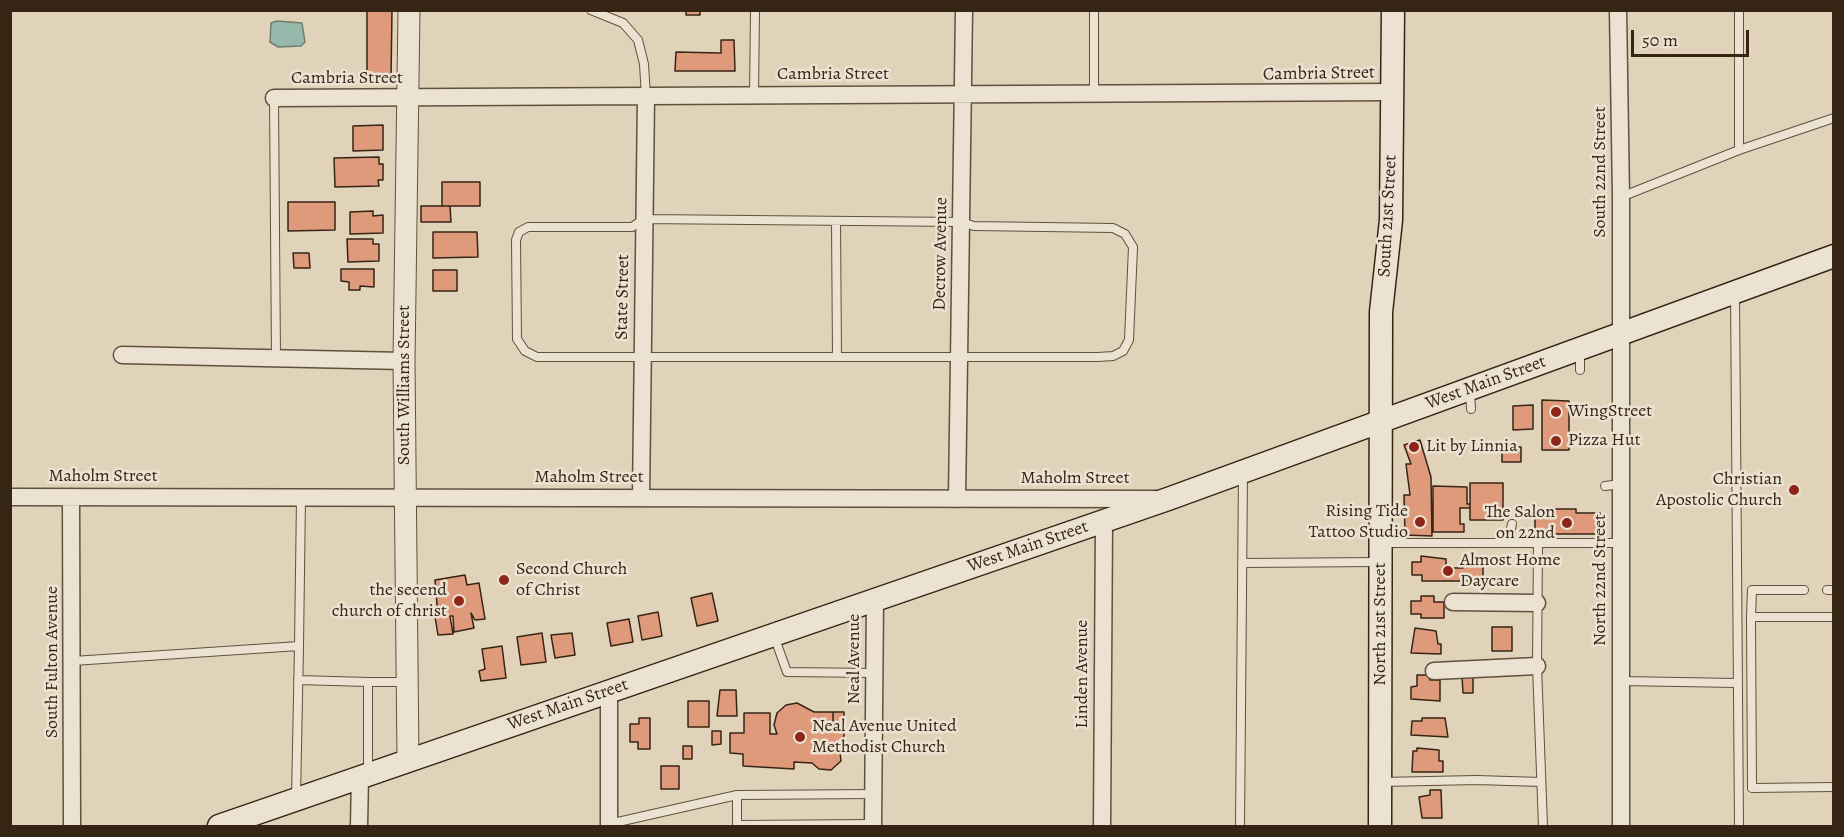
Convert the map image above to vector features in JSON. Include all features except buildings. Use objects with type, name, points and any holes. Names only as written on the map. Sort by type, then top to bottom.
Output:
[{"type":"main road","name":"South 21st Street","points":[[1382,421],[1381,312],[1391,220],[1393,10]]},
{"type":"main road","name":"West Main Street","points":[[219,826],[364,774],[1168,499],[1382,421],[1470,399],[1580,359],[1621,334],[1833,256]]},
{"type":"main road","name":"North 21st Street","points":[[1380,826],[1382,421]]},
{"type":"street","name":"South Williams Street","points":[[408,760],[404,361],[409,10]]},
{"type":"street","name":"Decrow Avenue","points":[[957,499],[964,10]]},
{"type":"street","name":"South 22nd Street","points":[[1618,10],[1621,334]]},
{"type":"street","name":"Cambria Street","points":[[274,98],[1392,92]]},
{"type":"street","name":"State Street","points":[[641,498],[646,97]]},
{"type":"street","name":"North 22nd Street","points":[[1621,334],[1613,485],[1621,543],[1621,826]]},
{"type":"street","points":[[122,355],[404,361]]},
{"type":"street","name":"Maholm Street","points":[[10,496],[1168,499]]},
{"type":"street","name":"South Fulton Avenue","points":[[71,497],[72,826]]},
{"type":"street","name":"Linden Avenue","points":[[1102,826],[1104,521]]},
{"type":"street","name":"Neal Avenue","points":[[873,825],[875,600]]},
{"type":"street","points":[[1453,602],[1538,603]]},
{"type":"street","points":[[1434,671],[1537,666]]},
{"type":"street","points":[[609,691],[609,825]]},
{"type":"street","points":[[359,826],[364,774]]},
{"type":"lane","points":[[591,10],[623,23],[634,34],[641,51],[646,97]]},
{"type":"lane","points":[[754,96],[755,10]]},
{"type":"lane","points":[[1094,10],[1094,95]]},
{"type":"lane","points":[[1739,10],[1739,150]]},
{"type":"lane","points":[[274,98],[276,359]]},
{"type":"lane","points":[[1621,197],[1739,150],[1833,118]]},
{"type":"lane","points":[[644,219],[961,222],[974,226],[1113,228],[1125,234],[1133,247],[1129,340],[1123,351],[1113,356],[1098,357],[641,355],[537,357],[525,351],[517,339],[516,240],[519,232],[528,227],[632,227],[644,219]]},
{"type":"lane","points":[[836,221],[837,357]]},
{"type":"lane","points":[[1735,292],[1739,826]]},
{"type":"lane","points":[[1240,826],[1243,472]]},
{"type":"lane","points":[[297,798],[301,497]]},
{"type":"lane","points":[[1508,543],[1512,524]]},
{"type":"lane","points":[[1242,563],[1508,543],[1621,543]]},
{"type":"lane","points":[[1539,543],[1537,666],[1543,826]]},
{"type":"lane","points":[[1804,590],[1752,590],[1752,788],[1833,787]]},
{"type":"lane","points":[[1752,616],[1833,617]]},
{"type":"lane","points":[[773,634],[788,672],[874,673]]},
{"type":"lane","points":[[73,661],[298,646]]},
{"type":"lane","points":[[298,680],[406,682]]},
{"type":"lane","points":[[1621,681],[1737,682]]},
{"type":"lane","points":[[364,774],[368,682]]},
{"type":"lane","points":[[1380,782],[1478,780],[1541,782]]},
{"type":"lane","points":[[609,825],[737,795],[874,794]]},
{"type":"lane","points":[[737,795],[737,826],[873,825]]},
{"type":"shaded area","points":[[277,21],[302,23],[305,42],[301,46],[278,47],[270,42],[271,23]]},
{"type":"place","name":"WingStreet","points":[[1556,412]]},
{"type":"place","name":"Pizza Hut","points":[[1556,441]]},
{"type":"place","name":"Lit by Linnia","points":[[1414,447]]},
{"type":"place","name":"Christian Apostolic Church","points":[[1794,490]]},
{"type":"place","name":"Rising Tide Tattoo Studio","points":[[1420,522]]},
{"type":"place","name":"The Salon on 22nd","points":[[1567,523]]},
{"type":"place","name":"Almost Home Daycare","points":[[1448,571]]},
{"type":"place","name":"Second Church of Christ","points":[[504,580]]},
{"type":"place","name":"the secend church of christ","points":[[459,601]]},
{"type":"place","name":"Neal Avenue United Methodist Church","points":[[800,737]]}]
